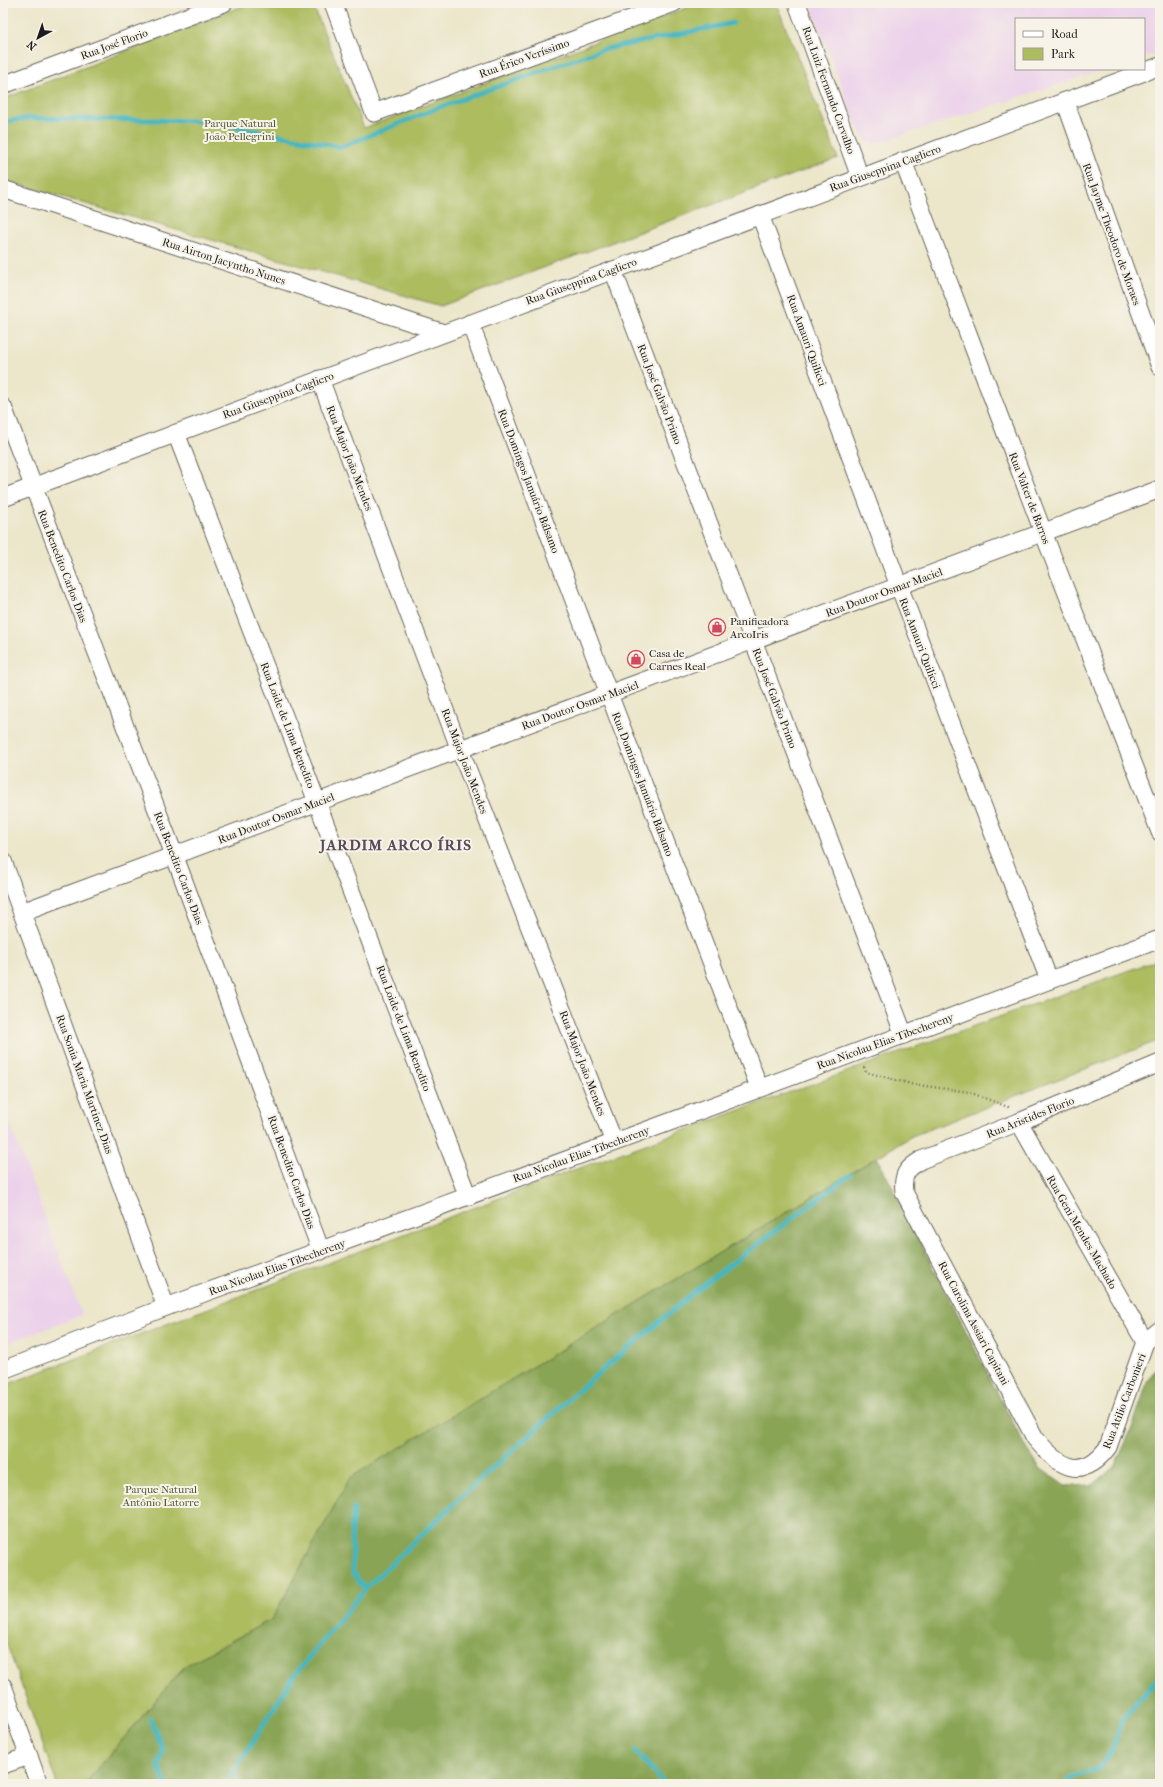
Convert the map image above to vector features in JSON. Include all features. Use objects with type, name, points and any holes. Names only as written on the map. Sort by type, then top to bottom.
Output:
[{"type":"street","name":"Rua José Florio","points":[[3,85],[224,3]]},
{"type":"street","name":"Rua Érico Veríssimo","points":[[333,3],[374,113],[674,3]]},
{"type":"street","name":"Rua Luiz Fernando Carvalho","points":[[797,3],[860,177]]},
{"type":"street","name":"Rua Giuseppina Cagliero","points":[[3,498],[1160,66]]},
{"type":"street","name":"Rua Jayme Theodoro de Moraes","points":[[1065,101],[1160,367]]},
{"type":"street","name":"Rua Valter de Barros","points":[[903,161],[1043,532],[1160,832]]},
{"type":"street","name":"Rua Airton Jacyntho Nunes","points":[[3,189],[444,333]]},
{"type":"street","name":"Rua Amauri Quilicci","points":[[760,215],[1049,980]]},
{"type":"street","name":"Rua José Galvão Primo","points":[[613,270],[904,1035]]},
{"type":"street","name":"Rua Domingos Januário Bálsamo","points":[[470,323],[759,1088]]},
{"type":"street","name":"Rua Major João Mendes","points":[[320,379],[460,750],[614,1142]]},
{"type":"street","name":"Rua Benedito Carlos Dias","points":[[3,407],[175,856],[321,1251]]},
{"type":"street","name":"Rua Loide de Lima Benedito","points":[[176,433],[468,1196]]},
{"type":"street","name":"Rua Doutor Osmar Maciel","points":[[22,912],[1160,489]]},
{"type":"street","name":"Rua Sonia Maria Martinez Dias","points":[[3,861],[166,1307]]},
{"type":"street","name":"Rua Nicolau Elias Tibechereny","points":[[3,1370],[166,1307],[321,1251],[1160,939]]},
{"type":"street","name":"Rua Aristides Florio","points":[[904,1176],[908,1170],[920,1160],[1019,1122],[1160,1063]]},
{"type":"street","name":"Rua Geni Mendes Machado","points":[[1019,1122],[1145,1342]]},
{"type":"street","name":"Rua Carolina Assiari Capitani","points":[[904,1176],[904,1192],[1031,1431],[1048,1454],[1060,1463]]},
{"type":"street","name":"Rua Atilio Carbonieri","points":[[1060,1463],[1080,1468],[1089,1465],[1100,1458],[1108,1447],[1145,1342],[1160,1330]]},
{"type":"street","points":[[3,1686],[39,1784]]},
{"type":"street","points":[[3,1765],[29,1756]]},
{"type":"path","points":[[857,1052],[866,1072],[911,1084],[969,1092],[1008,1107],[1019,1122]]},
{"type":"shaded area","points":[[810,3],[1160,3],[1160,52],[1145,57],[1145,18],[1015,18],[1015,70],[1103,70],[874,144],[867,142],[856,124]]},
{"type":"shaded area","points":[[3,1106],[82,1315],[3,1345]]},
{"type":"green space","name":"Parque Natural João Pellegrini","points":[[250,3],[312,3],[364,128],[700,3],[776,3],[838,158],[441,306],[3,180],[3,99]]},
{"type":"green space","name":"Parque Natural Antônio Latorre","points":[[1160,959],[1160,1040],[912,1136],[350,1478],[272,1619],[185,1666],[85,1784],[57,1784],[3,1634],[3,1386],[571,1171]]},
{"type":"green space","points":[[877,1157],[1021,1439],[1040,1468],[1065,1486],[1093,1485],[1115,1466],[1132,1428],[1148,1380],[1160,1362],[1160,1784],[85,1784],[185,1666],[272,1619],[350,1478]]},
{"type":"waterway","points":[[3,122],[30,118],[206,121],[341,147],[440,107],[601,50],[733,23]]},
{"type":"waterway","points":[[226,1784],[294,1676],[365,1589],[459,1499],[579,1390],[699,1288],[850,1175]]},
{"type":"waterway","points":[[354,1509],[351,1529],[353,1573],[365,1589]]},
{"type":"waterway","points":[[1066,1784],[1071,1778],[1100,1768],[1112,1751],[1123,1717],[1160,1677]]},
{"type":"waterway","points":[[151,1719],[163,1750],[158,1766],[166,1784]]},
{"type":"waterway","points":[[635,1751],[665,1784]]},
{"type":"place","name":"Panificadora ArcoIris","points":[[717,627]]},
{"type":"place","name":"Casa de Carnes Real","points":[[636,659]]},
{"type":"district","name":"JARDIM ARCO ÍRIS","points":[[396,845]]}]
